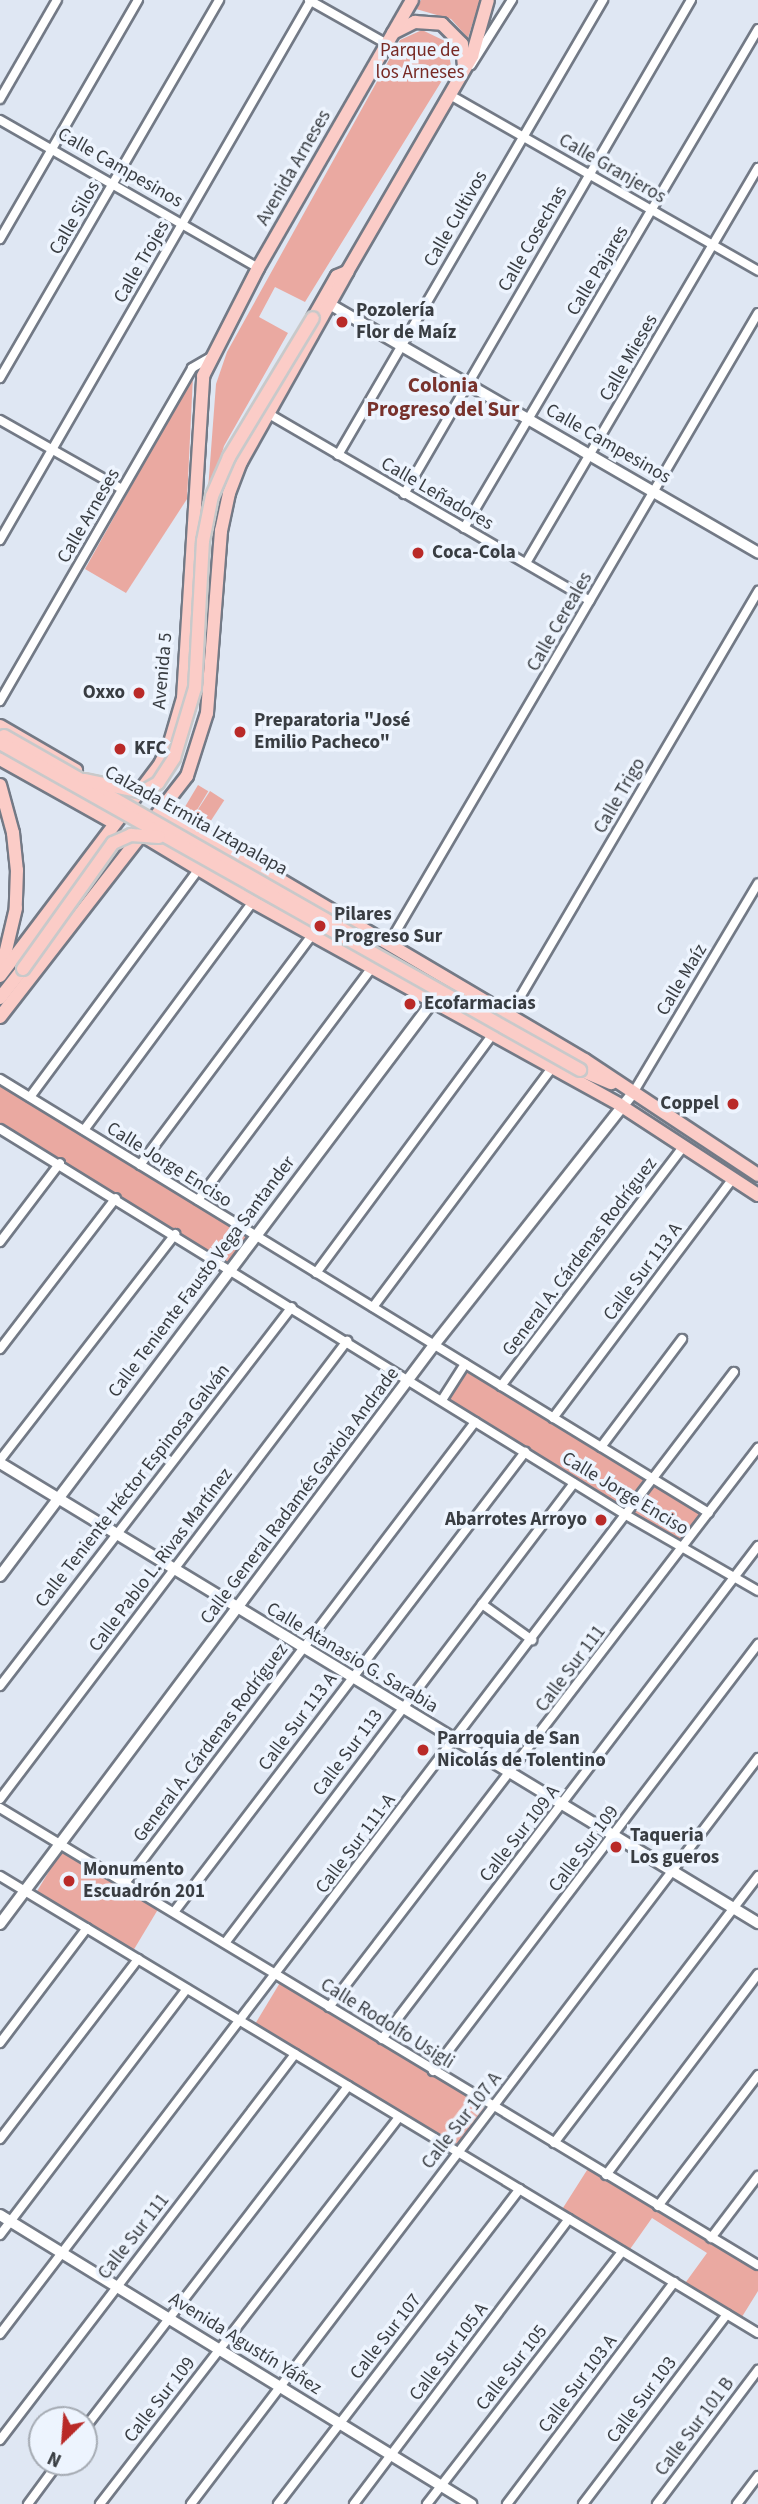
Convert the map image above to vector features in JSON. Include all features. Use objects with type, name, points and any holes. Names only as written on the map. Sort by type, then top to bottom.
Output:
[{"type":"main road","name":"Avenida Arneses","points":[[213,356],[258,268],[412,0]]},
{"type":"main road","points":[[0,1017],[187,776],[203,734],[222,522],[241,462],[463,72],[481,32],[488,0]]},
{"type":"main road","points":[[390,38],[415,22],[442,24],[462,44],[463,72]]},
{"type":"main road","points":[[84,780],[142,792],[158,783],[174,758],[195,688],[203,541],[214,488],[337,276],[347,272]]},
{"type":"main road","name":"Avenida 5","points":[[0,974],[164,756],[183,698],[203,376],[213,356]]},
{"type":"main road","name":"Calzada Ermita Iztapalapa","points":[[1,734],[360,939],[393,979]]},
{"type":"main road","name":"Calzada Ermita Iztapalapa","points":[[1,734],[68,766],[131,801]]},
{"type":"main road","name":"Calzada Ermita Iztapalapa","points":[[1,734],[173,842],[580,1070],[618,1084]]},
{"type":"main road","points":[[0,759],[114,823]]},
{"type":"main road","points":[[56,791],[71,782],[68,766]]},
{"type":"main road","points":[[0,785],[13,833],[17,870],[13,927],[0,974]]},
{"type":"main road","name":"Calzada Ermita Iztapalapa","points":[[162,810],[585,1060],[758,1175]]},
{"type":"main road","points":[[186,862],[182,849],[200,833]]},
{"type":"main road","points":[[0,998],[114,844],[140,834],[173,842]]},
{"type":"main road","name":"Calzada Ermita Iztapalapa","points":[[142,835],[253,902],[620,1105],[758,1195]]},
{"type":"street","points":[[0,99],[57,0]]},
{"type":"street","points":[[0,239],[138,0]]},
{"type":"street","name":"Calle Silos","points":[[0,378],[219,0]]},
{"type":"street","points":[[311,0],[390,38]]},
{"type":"street","name":"Calle Trojes","points":[[0,540],[311,0]]},
{"type":"street","points":[[463,72],[476,61],[512,0]]},
{"type":"street","name":"Calle Cultivos","points":[[338,455],[603,0]]},
{"type":"street","name":"Calle Cosechas","points":[[404,494],[691,0]]},
{"type":"street","name":"Calle Pajares","points":[[464,528],[758,29]]},
{"type":"street","name":"Calle Granjeros","points":[[450,95],[758,271]]},
{"type":"street","name":"Calle Campesinos","points":[[0,120],[258,268]]},
{"type":"street","name":"Calle Mieses","points":[[526,563],[758,168]]},
{"type":"street","name":"Calle Campesinos","points":[[331,304],[758,553]]},
{"type":"street","name":"Calle Cereales","points":[[388,945],[758,313]]},
{"type":"street","name":"Calle Arneses","points":[[0,701],[192,368],[213,356]]},
{"type":"street","name":"Calle Leñadores","points":[[269,414],[590,601]]},
{"type":"street","points":[[0,420],[122,489]]},
{"type":"street","name":"Calle Trigo","points":[[509,1016],[758,591]]},
{"type":"street","points":[[30,1097],[198,870]]},
{"type":"street","name":"Calle Maíz","points":[[633,1093],[758,883]]},
{"type":"street","points":[[84,1130],[253,902]]},
{"type":"street","points":[[140,1165],[312,935]]},
{"type":"street","points":[[198,1200],[372,967]]},
{"type":"street","name":"Calle Teniente Fausto Vega Santander","points":[[0,1576],[433,1001]]},
{"type":"street","points":[[316,1273],[492,1035]]},
{"type":"street","points":[[373,1307],[552,1068]]},
{"type":"street","name":"Calle Jorge Enciso","points":[[0,1079],[709,1513]]},
{"type":"street","name":"Calle General Radamés Gaxiola Andrade","points":[[0,1924],[435,1345],[620,1105],[633,1093]]},
{"type":"street","name":"Calle Jorge Enciso","points":[[2,1133],[60,1163],[626,1515],[758,1591]]},
{"type":"street","name":"General A. Cárdenas Rodríguez","points":[[501,1386],[684,1146]]},
{"type":"street","points":[[0,1242],[60,1163]]},
{"type":"street","name":"Calle Sur 113 A","points":[[553,1418],[733,1178]]},
{"type":"street","points":[[0,1349],[116,1198]]},
{"type":"street","points":[[0,1462],[175,1234]]},
{"type":"street","name":"Calle Teniente Héctor Espinosa Galván","points":[[0,1686],[292,1307]]},
{"type":"street","points":[[601,1447],[682,1339]]},
{"type":"street","name":"Calle Pablo L. Rivas Martínez","points":[[0,1799],[347,1340]]},
{"type":"street","points":[[442,1400],[466,1364]]},
{"type":"street","name":"Calle Sur 111-A","points":[[0,2334],[242,2021],[734,1372]]},
{"type":"street","name":"General A. Cárdenas Rodríguez","points":[[125,1882],[475,1422]]},
{"type":"street","name":"Calle Sur 111","points":[[329,2007],[758,1448]]},
{"type":"street","name":"Calle Sur 113 A","points":[[174,1912],[525,1452]]},
{"type":"street","name":"Calle Atanasio G. Sarabia","points":[[0,1462],[401,1709],[758,1923]]},
{"type":"street","name":"Calle Sur 113","points":[[225,1943],[574,1483]]},
{"type":"street","name":"Calle Sur 109 A","points":[[382,2039],[758,1546]]},
{"type":"street","points":[[482,1604],[532,1640]]},
{"type":"street","name":"Calle Sur 109","points":[[433,2071],[758,1644]]},
{"type":"street","name":"Calle Sur 107 A","points":[[191,2504],[758,1758]]},
{"type":"street","name":"Calle Rodolfo Usigli","points":[[0,1808],[758,2265]]},
{"type":"street","points":[[0,1876],[758,2333]]},
{"type":"street","points":[[554,2143],[758,1876]]},
{"type":"street","points":[[0,2043],[87,1928]]},
{"type":"street","points":[[0,2139],[138,1959]]},
{"type":"street","points":[[606,2175],[758,1974]]},
{"type":"street","points":[[0,2235],[187,1989]]},
{"type":"street","name":"Calle Sur 111","points":[[0,2441],[295,2054]]},
{"type":"street","points":[[658,2206],[758,2075]]},
{"type":"street","points":[[98,2410],[348,2086]]},
{"type":"street","name":"Calle Sur 109","points":[[100,2504],[399,2117]]},
{"type":"street","points":[[711,2238],[758,2176]]},
{"type":"street","name":"Calle Sur 107","points":[[278,2504],[520,2189]]},
{"type":"street","name":"Avenida Agustín Yáñez","points":[[0,2215],[471,2504]]},
{"type":"street","name":"Calle Sur 105 A","points":[[354,2504],[569,2219]]},
{"type":"street","name":"Calle Sur 105","points":[[427,2504],[622,2252]]},
{"type":"street","name":"Calle Sur 103 A","points":[[507,2504],[674,2283]]},
{"type":"street","name":"Calle Sur 103","points":[[583,2504],[727,2314]]},
{"type":"street","name":"Calle Sur 101 B","points":[[657,2504],[758,2370]]},
{"type":"street","points":[[28,2504],[49,2476]]},
{"type":"street","points":[[737,2504],[758,2476]]},
{"type":"green space","points":[[421,0],[480,0],[468,38],[451,19],[416,9]]},
{"type":"green space","name":"Parque de los Arneses","points":[[422,30],[447,42],[451,66],[305,302],[275,287],[259,317],[288,333],[224,446],[207,503],[216,384],[227,352],[400,40]]},
{"type":"green space","points":[[193,376],[187,499],[126,593],[85,569]]},
{"type":"green space","points":[[198,785],[208,791],[194,814],[184,808]]},
{"type":"green space","points":[[210,791],[224,800],[210,822],[196,813]]},
{"type":"green space","points":[[0,1083],[249,1233],[227,1270],[0,1133]]},
{"type":"green space","points":[[465,1369],[703,1514],[684,1542],[626,1515],[445,1398]]},
{"type":"green space","points":[[63,1848],[160,1906],[134,1950],[37,1892]]},
{"type":"green space","points":[[281,1981],[487,2105],[461,2147],[255,2024]]},
{"type":"green space","points":[[589,2167],[758,2270],[758,2291],[740,2320],[683,2286],[707,2253],[652,2218],[628,2252],[561,2211]]},
{"type":"place","name":"Pozolería Flor de Maíz","points":[[342,322]]},
{"type":"place","name":"Coca-Cola","points":[[418,553]]},
{"type":"place","name":"Oxxo","points":[[139,693]]},
{"type":"place","name":"Preparatoria \"José Emilio Pacheco\"","points":[[240,732]]},
{"type":"place","name":"KFC","points":[[120,749]]},
{"type":"place","name":"Pilares Progreso Sur","points":[[320,926]]},
{"type":"place","name":"Ecofarmacias","points":[[410,1004]]},
{"type":"place","name":"Coppel","points":[[733,1104]]},
{"type":"place","name":"Abarrotes Arroyo","points":[[601,1520]]},
{"type":"place","name":"Parroquia de San Nicolás de Tolentino","points":[[423,1750]]},
{"type":"place","name":"Taqueria Los gueros","points":[[616,1847]]},
{"type":"place","name":"Monumento Escuadrón 201","points":[[69,1881]]},
{"type":"district","name":"Colonia Progreso del Sur","points":[[443,397]]}]
